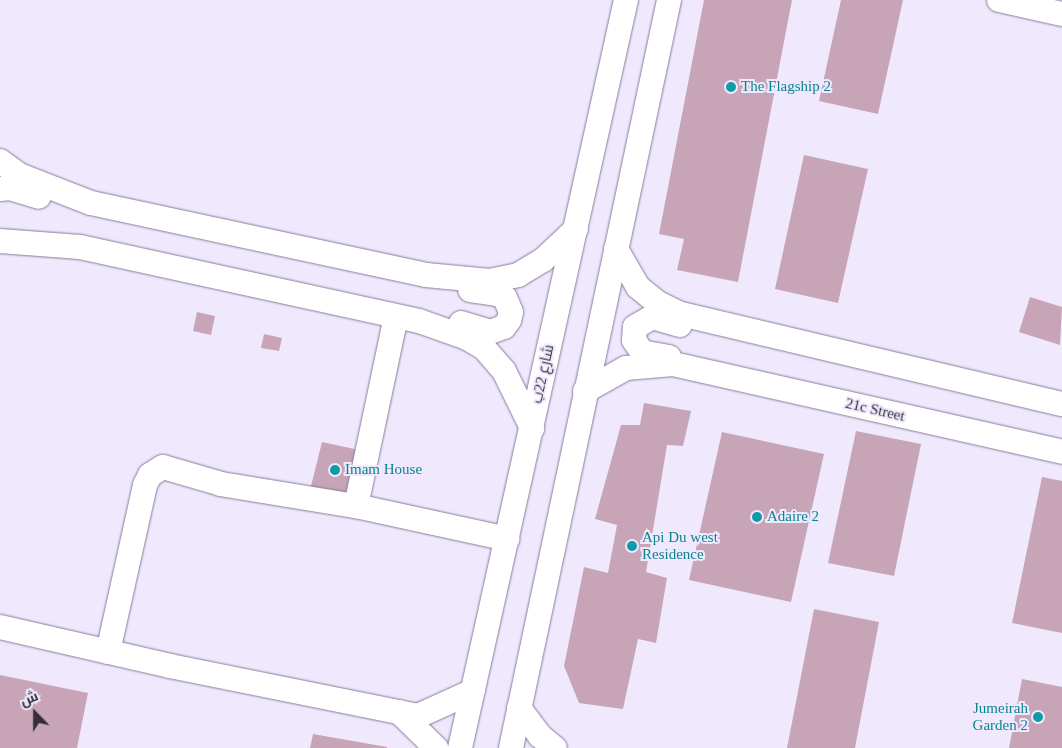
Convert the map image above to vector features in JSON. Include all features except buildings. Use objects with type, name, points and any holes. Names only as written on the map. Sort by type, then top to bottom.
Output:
[{"type":"street","name":"شارع 22ب","points":[[460,748],[626,0]]},
{"type":"street","points":[[511,748],[670,0]]},
{"type":"street","points":[[999,0],[1062,14]]},
{"type":"street","points":[[0,161],[19,175],[92,203],[426,275],[490,281],[518,275],[542,260],[576,229]]},
{"type":"street","points":[[0,189],[10,188],[74,207],[92,203]]},
{"type":"street","points":[[0,225],[56,235],[80,246]]},
{"type":"street","points":[[0,241],[80,246],[407,319],[467,338],[496,359],[513,385],[532,428]]},
{"type":"street","name":"21c Street","points":[[616,249],[635,282],[658,303],[681,314],[1062,404]]},
{"type":"street","points":[[407,319],[441,316],[490,332],[504,327],[511,312],[505,298],[498,294],[440,286],[426,275]]},
{"type":"street","name":"21c Street","points":[[689,367],[673,358],[642,352],[634,340],[633,334],[639,322],[652,317],[697,329],[729,325]]},
{"type":"street","points":[[356,506],[407,319]]},
{"type":"street","name":"21c Street","points":[[586,391],[626,368],[658,363],[689,367],[1062,452]]},
{"type":"street","points":[[108,652],[145,485],[150,475],[163,467],[221,484],[356,506],[507,539]]},
{"type":"street","points":[[0,627],[108,652],[418,716],[473,691]]},
{"type":"street","points":[[520,708],[540,736],[555,748]]},
{"type":"street","points":[[399,712],[436,748]]},
{"type":"place","name":"The Flagship 2","points":[[731,87]]},
{"type":"place","name":"Imam House","points":[[335,470]]},
{"type":"place","name":"Adaire 2","points":[[757,517]]},
{"type":"place","name":"Api Du west Residence","points":[[632,546]]},
{"type":"place","name":"Jumeirah Garden 2","points":[[1038,717]]}]
